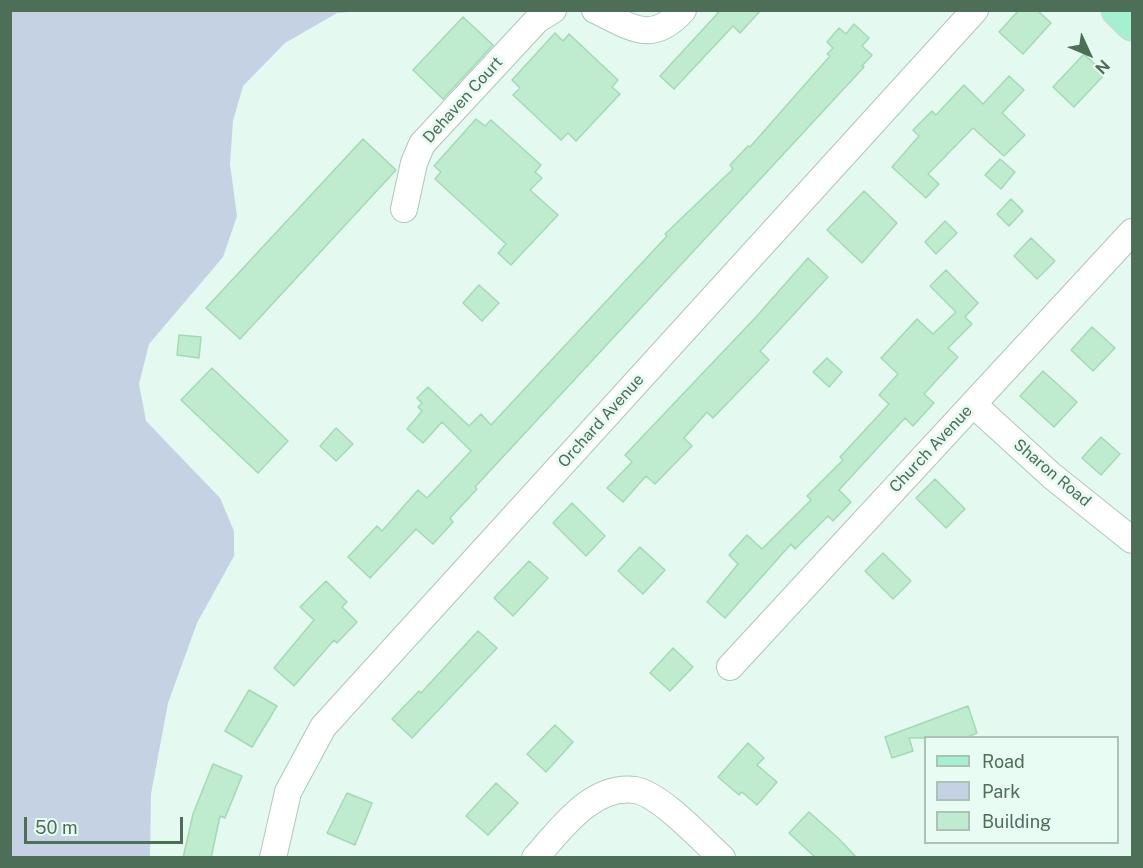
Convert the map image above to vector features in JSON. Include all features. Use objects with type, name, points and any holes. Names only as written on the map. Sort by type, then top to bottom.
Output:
[{"type":"street","name":"Dehaven Court","points":[[404,209],[414,163],[422,144],[537,20],[553,10]]},
{"type":"street","points":[[595,10],[626,26],[649,32],[671,22],[683,10]]},
{"type":"street","name":"Orchard Avenue","points":[[273,858],[288,792],[322,727],[975,10]]},
{"type":"street","name":"Church Avenue","points":[[730,667],[1132,232]]},
{"type":"street","name":"Sharon Road","points":[[973,405],[1052,476],[1132,540]]},
{"type":"street","points":[[535,858],[573,816],[593,800],[614,791],[636,790],[658,802],[722,858]]},
{"type":"green space","points":[[10,11],[360,11],[337,13],[285,43],[243,86],[233,121],[230,164],[237,216],[223,257],[149,344],[139,384],[146,421],[220,498],[234,531],[234,556],[197,623],[168,703],[151,794],[150,857],[11,857]]},
{"type":"building","points":[[716,10],[761,10],[740,33],[733,26],[674,89],[660,76],[718,13]]},
{"type":"building","points":[[1019,10],[1037,10],[1051,23],[1023,54],[999,32]]},
{"type":"building","points":[[463,17],[493,45],[443,99],[413,70]]},
{"type":"building","points":[[854,24],[869,38],[862,46],[872,55],[862,66],[864,67],[475,487],[477,489],[450,518],[453,522],[433,544],[416,529],[370,578],[348,557],[377,526],[382,531],[418,490],[427,498],[471,451],[442,422],[423,443],[407,429],[422,411],[418,407],[422,403],[417,398],[428,387],[469,426],[481,414],[491,425],[667,236],[665,234],[733,169],[730,165],[748,146],[750,147],[830,56],[827,54],[833,48],[827,42],[839,28],[846,34]]},
{"type":"building","points":[[555,33],[563,41],[569,34],[618,80],[612,87],[620,94],[576,141],[568,133],[561,140],[513,95],[520,88],[512,80]]},
{"type":"building","points":[[1084,54],[1105,74],[1074,107],[1053,87]]},
{"type":"building","points":[[1009,76],[1024,90],[1002,113],[1025,135],[1004,156],[973,128],[928,174],[939,184],[926,198],[892,167],[919,136],[913,130],[932,111],[936,115],[964,85],[983,104]]},
{"type":"building","points":[[476,119],[485,126],[491,120],[541,165],[535,172],[542,178],[530,190],[558,215],[511,265],[498,253],[506,244],[435,179],[441,172],[434,166]]},
{"type":"building","points":[[363,139],[396,170],[240,339],[206,308]]},
{"type":"building","points":[[1000,159],[1015,172],[1001,189],[985,175]]},
{"type":"building","points":[[864,191],[897,223],[862,263],[827,230]]},
{"type":"building","points":[[1011,199],[1023,211],[1009,226],[997,214]]},
{"type":"building","points":[[945,221],[957,233],[936,254],[925,242]]},
{"type":"building","points":[[1031,238],[1055,261],[1037,279],[1014,256]]},
{"type":"building","points":[[808,258],[828,277],[760,351],[769,360],[713,418],[707,412],[684,438],[692,446],[655,484],[646,476],[623,502],[607,488],[632,462],[625,455],[756,317]]},
{"type":"building","points":[[946,270],[978,303],[965,317],[972,324],[948,348],[958,357],[924,394],[934,403],[913,426],[905,418],[839,490],[851,502],[833,521],[828,516],[795,549],[791,544],[725,618],[707,602],[738,564],[729,555],[747,535],[762,549],[811,500],[807,496],[843,460],[840,457],[889,404],[879,395],[898,374],[881,358],[917,319],[933,334],[956,312],[930,286]]},
{"type":"building","points":[[479,285],[499,303],[482,321],[463,303]]},
{"type":"building","points":[[1092,327],[1115,348],[1093,371],[1071,350]]},
{"type":"building","points":[[179,335],[201,337],[199,358],[177,355]]},
{"type":"building","points":[[827,358],[842,372],[829,387],[813,372]]},
{"type":"building","points":[[212,368],[288,441],[258,473],[181,400]]},
{"type":"building","points":[[1043,371],[1077,402],[1054,427],[1020,396]]},
{"type":"building","points":[[336,428],[353,444],[336,461],[320,446]]},
{"type":"building","points":[[1101,437],[1120,454],[1101,475],[1082,458]]},
{"type":"building","points":[[935,479],[965,509],[946,528],[916,498]]},
{"type":"building","points":[[572,503],[605,536],[586,556],[553,523]]},
{"type":"building","points":[[640,547],[665,570],[643,594],[618,571]]},
{"type":"building","points":[[883,553],[911,581],[893,599],[865,571]]},
{"type":"building","points":[[529,561],[548,578],[513,616],[494,598]]},
{"type":"building","points":[[326,581],[347,602],[342,607],[357,622],[337,643],[334,640],[294,686],[274,668],[314,620],[300,607]]},
{"type":"building","points":[[478,631],[497,648],[412,738],[392,719],[419,691],[421,693]]},
{"type":"building","points":[[673,648],[693,667],[670,691],[650,673]]},
{"type":"building","points":[[249,690],[277,706],[252,747],[225,731]]},
{"type":"building","points":[[968,706],[977,733],[970,736],[909,738],[913,751],[892,758],[885,737]]},
{"type":"building","points":[[555,725],[573,742],[546,772],[527,754]]},
{"type":"building","points":[[748,743],[764,758],[757,765],[777,782],[757,805],[742,792],[739,795],[718,777]]},
{"type":"building","points":[[213,764],[242,776],[225,818],[220,816],[211,858],[183,858],[193,814]]},
{"type":"building","points":[[496,783],[518,803],[488,835],[466,816]]},
{"type":"building","points":[[347,793],[372,803],[355,845],[327,833]]},
{"type":"building","points":[[809,812],[857,858],[816,858],[789,833]]}]
